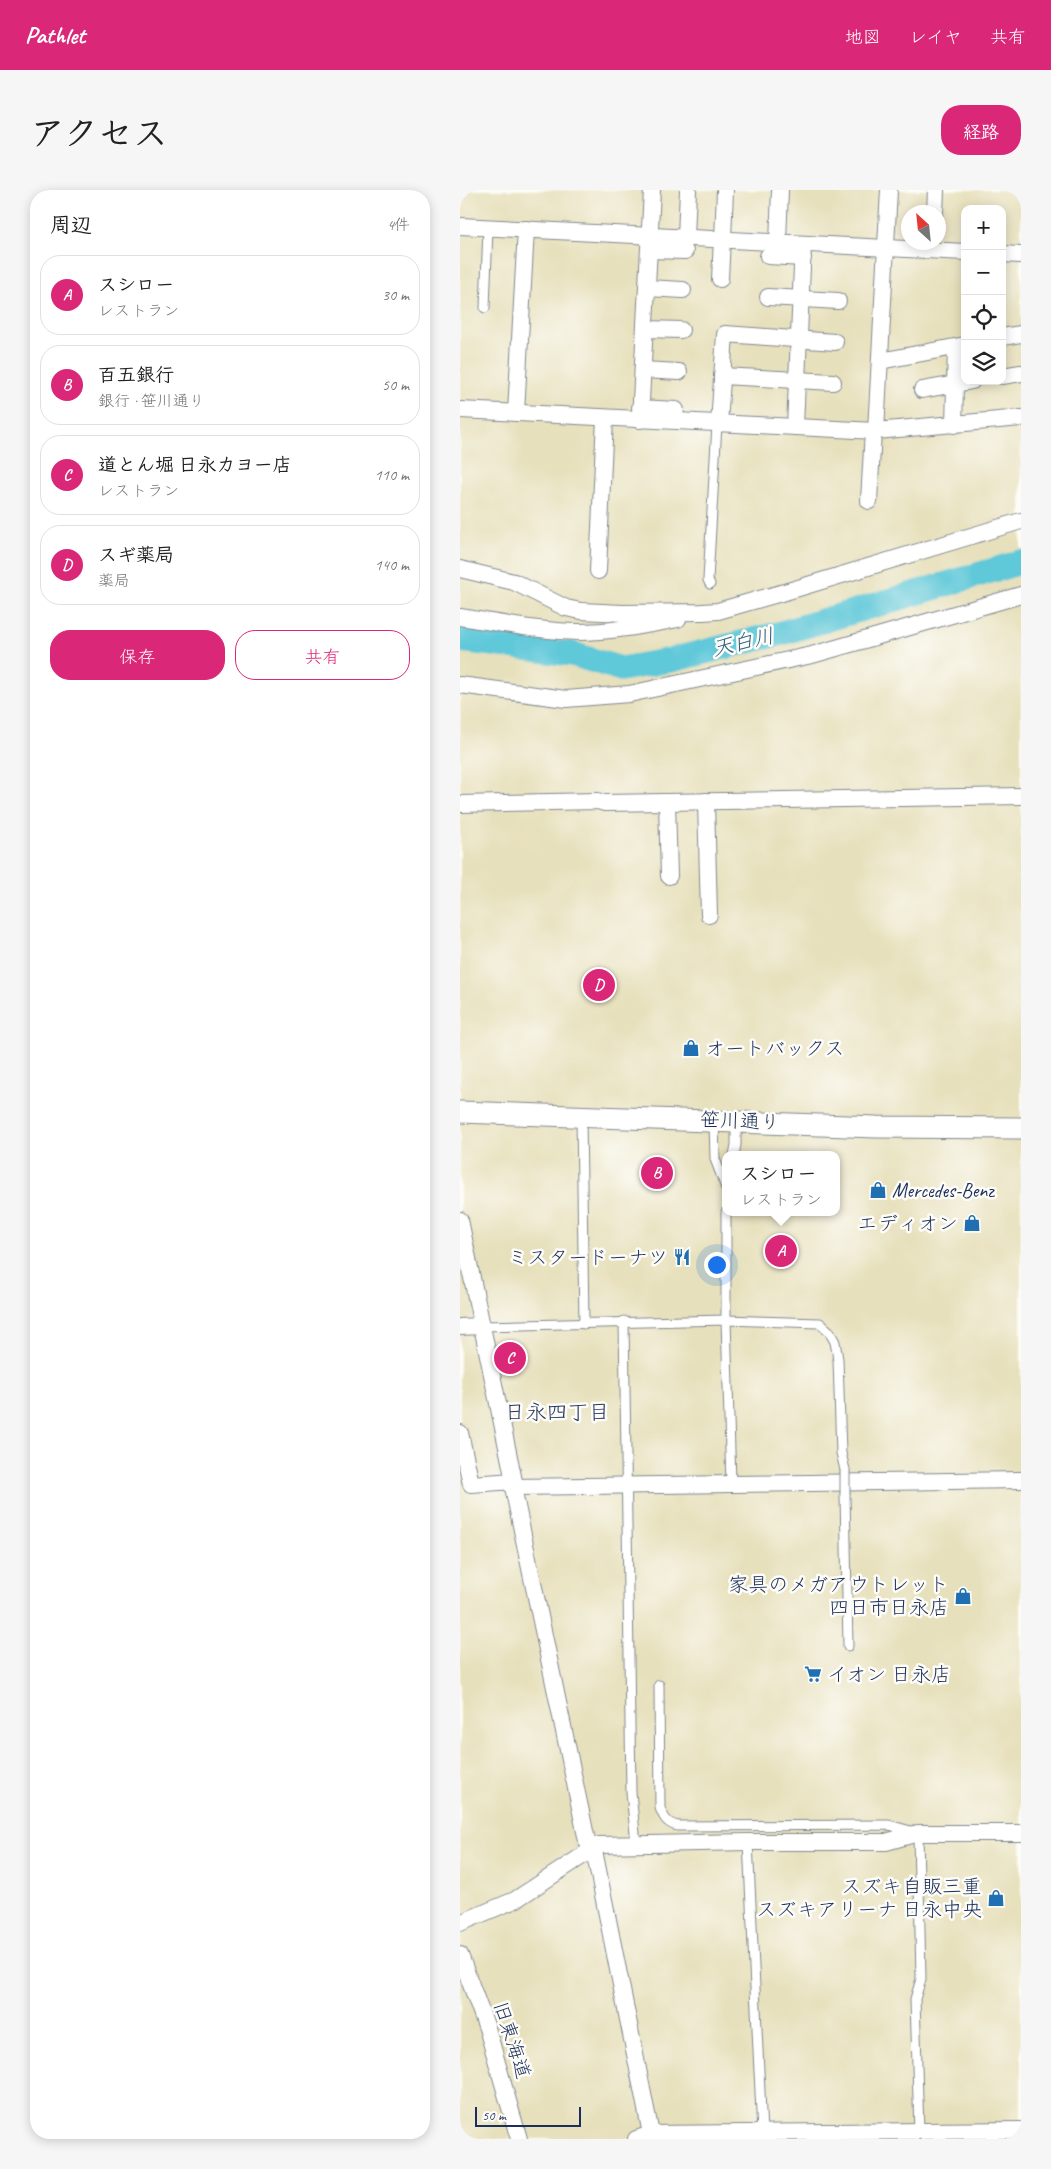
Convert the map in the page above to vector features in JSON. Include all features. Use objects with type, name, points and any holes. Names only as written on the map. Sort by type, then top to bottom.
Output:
[{"type":"street","points":[[640,414],[652,190]]},
{"type":"street","points":[[685,244],[688,190]]},
{"type":"street","points":[[720,279],[726,190]]},
{"type":"street","points":[[778,242],[780,190]]},
{"type":"street","points":[[869,501],[880,360],[889,190]]},
{"type":"street","points":[[935,205],[936,190]]},
{"type":"street","points":[[460,226],[526,229],[650,243],[685,244],[723,239],[778,242],[803,251]]},
{"type":"street","points":[[516,413],[526,229]]},
{"type":"street","points":[[768,256],[803,251],[901,247]]},
{"type":"street","points":[[946,248],[961,251]]},
{"type":"street","points":[[794,427],[803,251]]},
{"type":"street","points":[[1006,254],[1021,255]]},
{"type":"street","points":[[647,288],[683,290]]},
{"type":"street","points":[[768,298],[838,301]]},
{"type":"street","points":[[645,329],[681,330]]},
{"type":"street","points":[[718,424],[725,334],[835,342]]},
{"type":"street","points":[[1006,336],[1021,334]]},
{"type":"street","points":[[880,360],[961,346],[955,384],[954,425]]},
{"type":"street","points":[[643,370],[679,372]]},
{"type":"street","points":[[1006,375],[1021,373]]},
{"type":"street","points":[[722,376],[833,382]]},
{"type":"street","points":[[922,390],[961,383]]},
{"type":"street","points":[[460,410],[605,418],[676,410]]},
{"type":"street","points":[[640,414],[718,424],[874,431],[1021,418]]},
{"type":"street","points":[[598,571],[605,418]]},
{"type":"street","points":[[460,569],[514,582],[566,608],[581,611],[623,613],[702,612],[718,610],[786,591],[1021,521]]},
{"type":"street","points":[[460,685],[566,699],[629,694],[812,655],[1021,594]]},
{"type":"street","points":[[460,617],[553,631],[579,632],[639,626],[702,612]]},
{"type":"street","points":[[460,804],[1021,796]]},
{"type":"street","points":[[706,801],[709,915]]},
{"type":"street","points":[[667,802],[669,876]]},
{"type":"street","name":"笹川通り","points":[[460,1112],[876,1126],[1021,1128]]},
{"type":"street","points":[[460,1220],[588,1842],[595,1855],[643,2136],[1021,2130]]},
{"type":"street","points":[[460,1327],[481,1326]]},
{"type":"street","points":[[460,1433],[471,1484],[626,1485],[1021,1480]]},
{"type":"street","points":[[460,1922],[515,1900],[599,1845],[886,1842],[918,1833],[1021,1833]]},
{"type":"street","name":"旧東海道","points":[[460,1956],[489,2036],[519,2139]]},
{"type":"lane","points":[[485,308],[488,228]]},
{"type":"lane","points":[[710,584],[708,580],[718,424]]},
{"type":"lane","points":[[581,1115],[584,1324]]},
{"type":"lane","points":[[714,1121],[714,1159],[722,1178]]},
{"type":"lane","points":[[735,1151],[736,1121]]},
{"type":"lane","points":[[726,1216],[726,1320],[731,1484]]},
{"type":"lane","points":[[481,1326],[584,1324],[624,1321],[726,1320],[820,1322],[829,1331],[835,1342],[838,1359],[841,1453],[845,1470],[848,1646]]},
{"type":"lane","points":[[624,1321],[631,1792],[636,1844]]},
{"type":"lane","points":[[659,1685],[660,1808],[670,1824],[678,1826],[889,1825],[918,1833],[921,1979],[915,1999],[919,2132]]},
{"type":"lane","points":[[748,1842],[762,2133]]},
{"type":"waterway","name":"天白川","points":[[460,640],[572,654],[621,669],[671,660],[778,634],[1021,562]]},
{"type":"place","name":"スギ薬局","points":[[599,985]]},
{"type":"place","name":"オートバックス","points":[[691,1048]]},
{"type":"place","name":"百五銀行","points":[[657,1173]]},
{"type":"place","name":"Mercedes-Benz","points":[[878,1190]]},
{"type":"place","name":"エディオン","points":[[972,1223]]},
{"type":"place","name":"スシロー","points":[[781,1251]]},
{"type":"place","name":"ミスタードーナツ","points":[[682,1257]]},
{"type":"place","name":"道とん堀 日永カヨー店","points":[[510,1358]]},
{"type":"place","name":"家具のメガアウトレット 四日市日永店","points":[[963,1596]]},
{"type":"place","name":"イオン 日永店","points":[[813,1674]]},
{"type":"place","name":"スズキ自販三重 スズキアリーナ 日永中央","points":[[996,1898]]},
{"type":"district","name":"日永四丁目","points":[[557,1412]]}]
